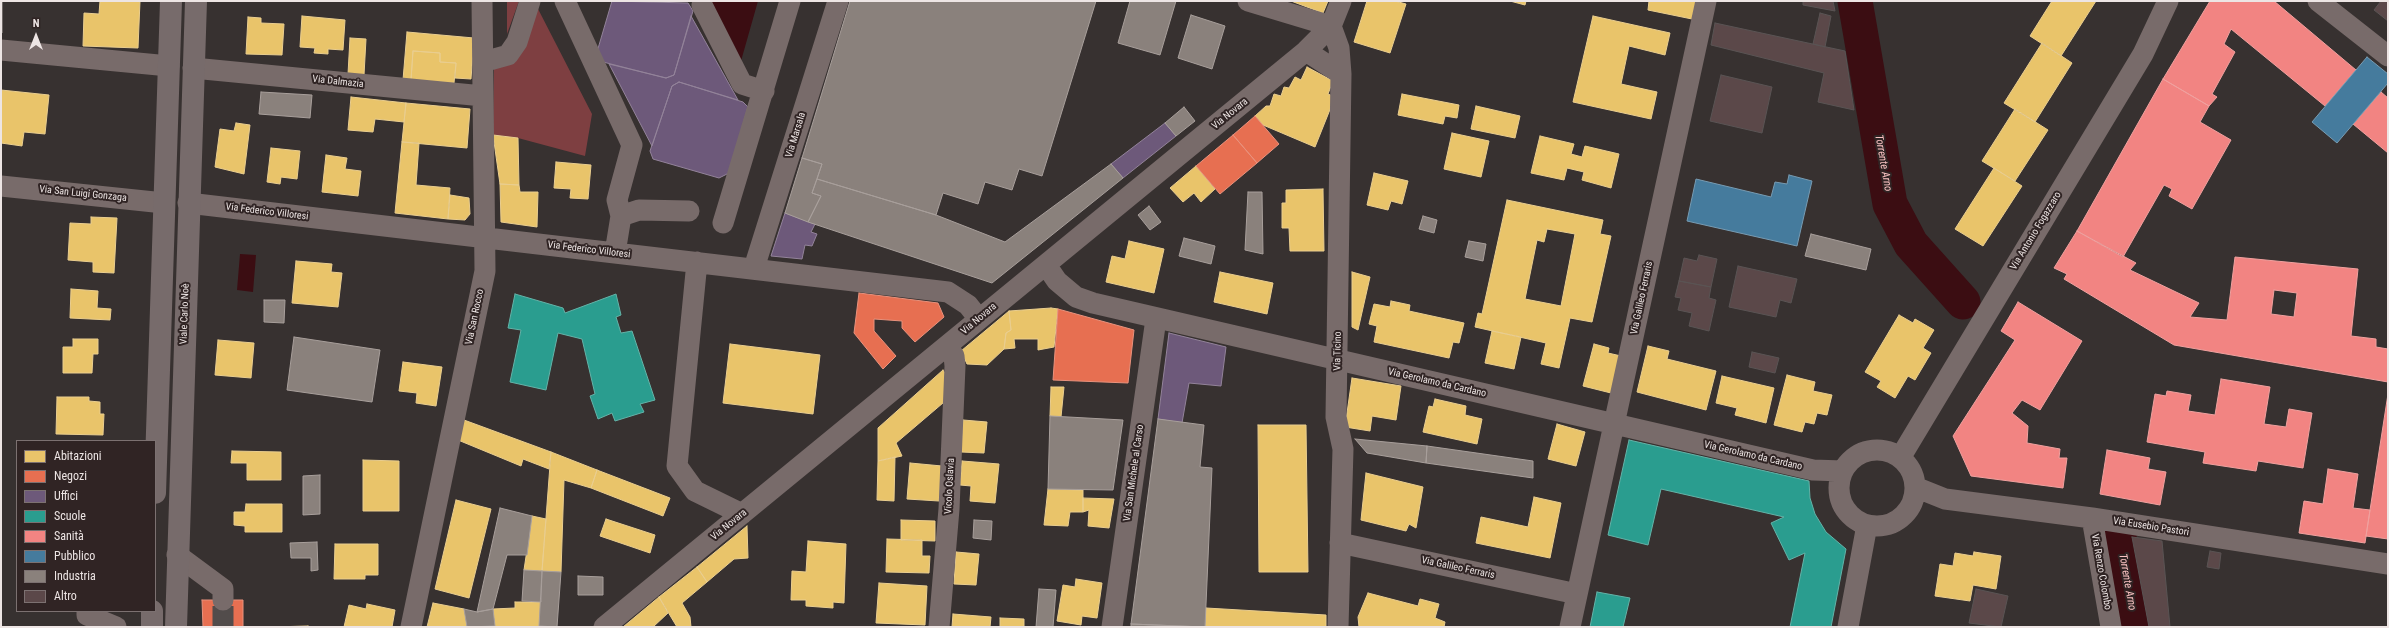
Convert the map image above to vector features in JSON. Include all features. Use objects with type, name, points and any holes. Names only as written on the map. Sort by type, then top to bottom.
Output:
[{"type":"main road","points":[[156,461],[171,1]]},
{"type":"main road","name":"Viale Carlo Noè","points":[[176,627],[188,203],[196,1]]},
{"type":"main road","points":[[152,612],[152,627]]},
{"type":"street","name":"Via San Rocco","points":[[411,627],[485,271],[482,1]]},
{"type":"street","points":[[483,62],[508,55],[517,42],[530,1]]},
{"type":"street","points":[[564,1],[632,145],[617,200],[621,216],[615,253]]},
{"type":"street","points":[[723,223],[790,1]]},
{"type":"street","name":"Via Marsala","points":[[754,268],[838,1]]},
{"type":"street","points":[[1248,1],[1331,26]]},
{"type":"street","name":"Via Novara","points":[[604,627],[1306,51],[1331,26],[1341,1]]},
{"type":"street","name":"Via Galileo Ferraris","points":[[1570,627],[1576,594],[1596,514],[1706,1]]},
{"type":"street","name":"Via Antonio Fogazzaro","points":[[1900,458],[2143,54],[2168,1]]},
{"type":"street","points":[[2318,1],[2388,56]]},
{"type":"street","points":[[702,6],[742,84],[764,91]]},
{"type":"street","name":"Via Ticino","points":[[1331,26],[1339,48],[1341,74],[1336,417],[1343,449],[1338,627]]},
{"type":"street","points":[[1,50],[169,66]]},
{"type":"street","points":[[1306,51],[1341,74]]},
{"type":"street","name":"Via Dalmazia","points":[[193,68],[483,96]]},
{"type":"street","name":"Via San Luigi Gonzaga","points":[[1,186],[164,203]]},
{"type":"street","name":"Via Federico Villoresi","points":[[188,203],[754,268],[948,292],[968,305],[979,319]]},
{"type":"street","points":[[621,216],[639,210],[689,211]]},
{"type":"street","points":[[697,262],[677,466],[695,491],[742,514]]},
{"type":"street","name":"Via Gerolamo da Cardano","points":[[1046,265],[1057,281],[1076,297],[1156,319],[1812,470],[1843,471]]},
{"type":"street","name":"Via San Michele al Carso","points":[[1112,627],[1156,319]]},
{"type":"street","name":"Vicolo Oslavia","points":[[939,627],[949,509],[955,366],[954,356],[947,346]]},
{"type":"street","points":[[1880,450],[1900,458],[1911,471],[1915,487],[1913,501],[1906,513],[1895,522],[1881,526],[1867,525],[1854,520],[1845,510],[1839,497],[1838,484],[1843,471],[1849,462],[1869,451],[1880,450]]},
{"type":"street","points":[[1915,487],[2072,506],[2388,553]]},
{"type":"street","name":"Via Eusebio Pastori","points":[[1915,487],[1945,499],[2092,518],[2388,564]]},
{"type":"street","name":"Via Renzo Colombo","points":[[2092,518],[2111,627]]},
{"type":"street","points":[[1848,627],[1867,525]]},
{"type":"street","name":"Via Galileo Ferraris","points":[[1340,543],[1576,594]]},
{"type":"street","points":[[177,555],[223,589],[223,600]]},
{"type":"street","points":[[87,612],[87,615],[116,627]]},
{"type":"shaded area","points":[[507,1],[519,1],[507,34]]},
{"type":"shaded area","points":[[709,1],[758,1],[741,61]]},
{"type":"shaded area","points":[[536,5],[592,114],[585,156],[518,138],[493,135],[494,68]]},
{"type":"shaded area","points":[[240,254],[256,255],[253,292],[237,290]]},
{"type":"building: Abitazioni","points":[[100,1],[140,1],[138,48],[83,46],[84,13],[99,14]]},
{"type":"building: Abitazioni","points":[[1291,1],[1328,1],[1323,13]]},
{"type":"building: Abitazioni","points":[[1367,1],[1395,1],[1406,4],[1390,53],[1354,42]]},
{"type":"building: Abitazioni","points":[[1510,1],[1526,1],[1525,5]]},
{"type":"building: Abitazioni","points":[[1649,1],[1696,1],[1692,19],[1648,10]]},
{"type":"building: Abitazioni","points":[[2052,1],[2096,1],[2061,56],[2030,36]]},
{"type":"building: Abitazioni","points":[[302,16],[345,20],[343,50],[328,49],[328,54],[314,53],[315,48],[300,47]]},
{"type":"building: Abitazioni","points":[[1593,16],[1670,33],[1665,55],[1629,46],[1621,84],[1657,92],[1651,119],[1573,102]]},
{"type":"building: Abitazioni","points":[[248,17],[261,18],[261,23],[284,24],[282,55],[246,54]]},
{"type":"building: Abitazioni","points":[[407,32],[474,38],[471,79],[455,78],[456,63],[440,62],[440,53],[413,51],[411,80],[403,80]]},
{"type":"building: Abitazioni","points":[[350,38],[366,39],[364,75],[348,74]]},
{"type":"building: Abitazioni","points":[[2042,43],[2072,63],[2035,122],[2004,103]]},
{"type":"building: Abitazioni","points":[[413,51],[440,53],[440,62],[456,63],[454,83],[411,80]]},
{"type":"building: Abitazioni","points":[[1307,67],[1333,81],[1328,94],[1335,97],[1315,147],[1263,125],[1255,116],[1266,106],[1270,106],[1274,94],[1281,96],[1284,87],[1289,88],[1295,77],[1301,80]]},
{"type":"building: Abitazioni","points":[[1,90],[49,95],[45,134],[24,132],[22,146],[1,143]]},
{"type":"building: Abitazioni","points":[[1402,94],[1459,105],[1457,118],[1445,116],[1443,124],[1398,115]]},
{"type":"building: Abitazioni","points":[[351,97],[406,103],[404,122],[375,119],[373,132],[348,130]]},
{"type":"building: Abitazioni","points":[[406,103],[470,109],[467,148],[402,142]]},
{"type":"building: Abitazioni","points":[[1476,106],[1520,116],[1515,138],[1471,129]]},
{"type":"building: Abitazioni","points":[[2015,109],[2048,130],[2015,181],[1982,161]]},
{"type":"building: Abitazioni","points":[[236,123],[250,125],[244,174],[215,167],[220,129],[234,131]]},
{"type":"building: Abitazioni","points":[[1452,133],[1489,141],[1481,177],[1444,169]]},
{"type":"building: Abitazioni","points":[[493,135],[518,138],[519,185],[500,184]]},
{"type":"building: Abitazioni","points":[[1540,136],[1574,144],[1571,154],[1582,157],[1585,146],[1619,154],[1611,188],[1582,180],[1584,172],[1567,168],[1564,180],[1531,173]]},
{"type":"building: Abitazioni","points":[[402,142],[419,143],[416,185],[450,188],[448,219],[395,213]]},
{"type":"building: Abitazioni","points":[[271,148],[300,151],[297,179],[281,177],[280,184],[267,182]]},
{"type":"building: Abitazioni","points":[[326,155],[347,158],[345,169],[361,171],[358,196],[322,192]]},
{"type":"building: Abitazioni","points":[[556,162],[591,165],[588,199],[570,198],[571,189],[554,188]]},
{"type":"building: Abitazioni","points":[[1196,166],[1215,189],[1201,202],[1194,193],[1183,202],[1170,188]]},
{"type":"building: Abitazioni","points":[[1994,168],[2022,186],[1983,246],[1955,229]]},
{"type":"building: Abitazioni","points":[[1374,173],[1408,181],[1402,204],[1391,201],[1388,210],[1367,205]]},
{"type":"building: Abitazioni","points":[[500,184],[519,185],[520,192],[538,192],[537,227],[501,222]]},
{"type":"building: Abitazioni","points":[[1323,189],[1324,251],[1290,251],[1289,228],[1282,228],[1282,203],[1286,203],[1286,190]]},
{"type":"building: Abitazioni","points":[[450,195],[469,198],[470,214],[465,220],[448,219]]},
{"type":"building: Abitazioni","points":[[1507,200],[1603,220],[1600,234],[1611,236],[1592,322],[1570,318],[1559,368],[1541,364],[1546,343],[1475,327],[1478,313],[1482,314]],"holes":[[[1547,229],[1575,234],[1561,306],[1525,299],[1537,240],[1544,242]]]},
{"type":"building: Abitazioni","points":[[91,217],[117,218],[114,273],[93,272],[93,262],[68,260],[70,223],[91,224]]},
{"type":"building: Abitazioni","points":[[1129,241],[1164,249],[1154,293],[1106,282],[1112,256],[1125,259]]},
{"type":"building: Abitazioni","points":[[296,261],[332,264],[331,272],[342,273],[338,307],[292,303]]},
{"type":"building: Abitazioni","points":[[1220,272],[1273,283],[1267,314],[1214,302]]},
{"type":"building: Abitazioni","points":[[1352,272],[1370,277],[1358,330],[1352,327]]},
{"type":"building: Abitazioni","points":[[71,289],[98,291],[97,308],[111,309],[110,320],[70,318]]},
{"type":"building: Abitazioni","points":[[1391,301],[1410,305],[1409,311],[1464,323],[1459,343],[1453,342],[1449,358],[1374,342],[1377,326],[1369,324],[1374,304],[1390,307]]},
{"type":"building: Abitazioni","points":[[1051,308],[1058,309],[1054,347],[1038,350],[1038,339],[1014,339],[1015,348],[1004,349],[1006,333],[1011,330],[1009,311]]},
{"type":"building: Abitazioni","points":[[1009,311],[1011,330],[1006,333],[1004,349],[987,365],[967,364],[961,351]]},
{"type":"building: Abitazioni","points":[[1899,315],[1913,323],[1915,319],[1934,330],[1923,348],[1931,353],[1915,380],[1908,376],[1895,398],[1877,387],[1881,381],[1865,372]]},
{"type":"building: Abitazioni","points":[[1492,331],[1521,337],[1514,369],[1485,363]]},
{"type":"building: Abitazioni","points":[[73,339],[98,339],[98,354],[93,354],[92,373],[63,373],[63,347],[73,347]]},
{"type":"building: Abitazioni","points":[[218,340],[254,343],[251,378],[215,375]]},
{"type":"building: Abitazioni","points":[[730,344],[820,355],[813,414],[723,403]]},
{"type":"building: Abitazioni","points":[[1594,344],[1609,348],[1608,353],[1621,356],[1611,393],[1583,386]]},
{"type":"building: Abitazioni","points":[[1648,346],[1669,351],[1667,359],[1716,371],[1706,410],[1637,392]]},
{"type":"building: Abitazioni","points":[[403,362],[442,367],[436,406],[416,403],[417,393],[399,391]]},
{"type":"building: Abitazioni","points":[[943,370],[951,383],[950,397],[896,443],[902,456],[878,461],[878,428]]},
{"type":"building: Abitazioni","points":[[1787,375],[1815,382],[1813,391],[1832,395],[1827,415],[1817,413],[1814,424],[1805,422],[1802,432],[1774,425]]},
{"type":"building: Abitazioni","points":[[1722,376],[1774,388],[1766,423],[1735,415],[1737,408],[1716,403]]},
{"type":"building: Abitazioni","points":[[1352,378],[1401,386],[1396,420],[1372,416],[1370,431],[1345,427]]},
{"type":"building: Abitazioni","points":[[1051,387],[1064,387],[1061,417],[1050,416]]},
{"type":"building: Abitazioni","points":[[57,397],[89,397],[89,401],[100,402],[100,414],[104,414],[103,435],[56,434]]},
{"type":"building: Abitazioni","points":[[1435,399],[1466,406],[1465,415],[1482,419],[1477,444],[1423,432],[1429,406],[1433,407]]},
{"type":"building: Abitazioni","points":[[464,420],[551,452],[549,469],[523,459],[521,466],[458,440]]},
{"type":"building: Abitazioni","points":[[963,420],[987,422],[984,453],[961,452]]},
{"type":"building: Abitazioni","points":[[1557,424],[1585,432],[1576,466],[1548,459]]},
{"type":"building: Abitazioni","points":[[1258,425],[1306,425],[1308,572],[1259,572]]},
{"type":"building: Abitazioni","points":[[232,451],[281,452],[281,480],[247,480],[247,463],[231,463]]},
{"type":"building: Abitazioni","points":[[551,452],[597,470],[591,488],[564,480],[561,572],[542,571]]},
{"type":"building: Abitazioni","points":[[895,457],[894,501],[877,500],[878,461]]},
{"type":"building: Abitazioni","points":[[363,460],[399,461],[399,511],[363,511]]},
{"type":"building: Abitazioni","points":[[962,461],[999,464],[995,503],[970,501],[971,486],[960,485]]},
{"type":"building: Abitazioni","points":[[910,463],[942,466],[939,501],[907,499]]},
{"type":"building: Abitazioni","points":[[597,470],[670,498],[663,516],[591,488]]},
{"type":"building: Abitazioni","points":[[1366,473],[1423,487],[1416,528],[1409,524],[1406,531],[1361,520]]},
{"type":"building: Abitazioni","points":[[1048,489],[1083,490],[1083,512],[1070,512],[1068,526],[1044,525]]},
{"type":"building: Abitazioni","points":[[1534,497],[1561,503],[1550,558],[1476,543],[1481,517],[1528,527]]},
{"type":"building: Abitazioni","points":[[1083,498],[1114,499],[1109,528],[1088,526],[1089,510],[1083,512]]},
{"type":"building: Abitazioni","points":[[456,500],[491,509],[469,598],[435,589]]},
{"type":"building: Abitazioni","points":[[246,504],[282,504],[282,532],[245,532],[245,526],[234,525],[234,512],[245,512]]},
{"type":"building: Abitazioni","points":[[532,516],[546,519],[542,571],[524,570]]},
{"type":"building: Abitazioni","points":[[606,519],[655,535],[650,553],[600,536]]},
{"type":"building: Abitazioni","points":[[901,520],[935,521],[935,541],[901,540]]},
{"type":"building: Abitazioni","points":[[747,526],[748,558],[734,559],[707,582],[697,567]]},
{"type":"building: Abitazioni","points":[[887,539],[922,540],[922,556],[930,556],[929,573],[886,572]]},
{"type":"building: Abitazioni","points":[[808,541],[846,544],[844,603],[833,602],[833,608],[806,606],[806,600],[791,600],[792,571],[806,572]]},
{"type":"building: Abitazioni","points":[[335,544],[378,544],[378,575],[365,575],[365,579],[334,579]]},
{"type":"building: Abitazioni","points":[[956,552],[979,554],[976,585],[954,584]]},
{"type":"building: Abitazioni","points":[[1974,552],[2001,556],[1996,589],[1973,585],[1970,601],[1935,596],[1940,564],[1953,566],[1955,553],[1973,556]]},
{"type":"building: Abitazioni","points":[[697,567],[707,582],[682,603],[690,617],[691,627],[677,627],[659,597]]},
{"type":"building: Abitazioni","points":[[1076,579],[1102,583],[1097,618],[1082,616],[1081,625],[1057,621],[1063,585],[1075,587]]},
{"type":"building: Abitazioni","points":[[879,583],[927,586],[925,625],[876,623]]},
{"type":"building: Abitazioni","points":[[1368,593],[1418,606],[1420,599],[1439,604],[1435,618],[1445,622],[1444,627],[1359,627],[1358,617]]},
{"type":"building: Abitazioni","points":[[659,597],[668,613],[653,627],[623,627]]},
{"type":"building: Abitazioni","points":[[515,602],[541,602],[539,627],[495,627],[493,609],[515,608]]},
{"type":"building: Abitazioni","points":[[433,603],[464,609],[467,627],[427,627]]},
{"type":"building: Abitazioni","points":[[367,604],[395,610],[392,627],[344,627],[349,605],[366,609]]},
{"type":"building: Abitazioni","points":[[1206,608],[1326,615],[1326,627],[1205,627]]},
{"type":"building: Abitazioni","points":[[953,614],[991,617],[990,627],[952,627]]},
{"type":"building: Abitazioni","points":[[1000,618],[1024,619],[1024,627],[1000,627]]},
{"type":"building: Abitazioni","points":[[308,626],[308,627],[272,627]]},
{"type":"building: Negozi","points":[[1255,116],[1279,144],[1257,163],[1233,135]]},
{"type":"building: Negozi","points":[[1233,135],[1257,163],[1220,194],[1196,166]]},
{"type":"building: Negozi","points":[[859,293],[938,303],[944,317],[915,342],[902,328],[902,321],[874,319],[874,331],[896,356],[883,369],[854,333]]},
{"type":"building: Negozi","points":[[1058,309],[1134,330],[1128,383],[1053,380]]},
{"type":"building: Negozi","points":[[202,600],[243,600],[243,627],[203,627]]},
{"type":"building: Uffici","points":[[612,1],[688,3],[693,11],[674,75],[666,78],[603,62],[597,52]]},
{"type":"building: Uffici","points":[[691,16],[738,100],[679,82],[672,86],[652,146],[609,64],[666,78],[674,75]]},
{"type":"building: Uffici","points":[[679,82],[743,102],[748,107],[729,173],[719,178],[653,159],[650,151],[672,86]]},
{"type":"building: Uffici","points":[[1165,123],[1176,136],[1123,178],[1111,164]]},
{"type":"building: Uffici","points":[[785,213],[815,224],[811,232],[817,234],[812,246],[805,245],[802,259],[771,256]]},
{"type":"building: Uffici","points":[[1169,333],[1226,347],[1221,386],[1189,383],[1182,423],[1158,419]]},
{"type":"building: Scuole","points":[[515,294],[563,308],[565,313],[616,294],[621,315],[616,317],[621,333],[632,331],[655,400],[640,404],[644,412],[615,421],[612,413],[598,419],[590,396],[595,394],[582,339],[558,333],[546,390],[510,382],[521,330],[508,328]]},
{"type":"building: Scuole","points":[[1629,440],[1809,481],[1810,498],[1815,514],[1826,532],[1846,549],[1831,627],[1790,627],[1805,553],[1789,560],[1771,523],[1784,517],[1661,489],[1648,545],[1608,535]]},
{"type":"building: Scuole","points":[[1597,592],[1630,598],[1623,627],[1590,627]]},
{"type":"building: Sanità","points":[[2210,1],[2274,1],[2356,70],[2325,106],[2231,29],[2224,44],[2235,52],[2212,94],[2217,97],[2209,106],[2163,79]]},
{"type":"building: Sanità","points":[[2163,79],[2209,106],[2200,122],[2231,140],[2192,209],[2169,196],[2172,189],[2164,185],[2123,257],[2077,231]]},
{"type":"building: Sanità","points":[[2381,92],[2388,98],[2388,153],[2353,124]]},
{"type":"building: Sanità","points":[[2077,231],[2136,263],[2130,270],[2199,303],[2190,317],[2227,320],[2235,257],[2358,269],[2351,336],[2376,339],[2376,347],[2388,349],[2388,382],[2174,345],[2064,279],[2067,274],[2054,268]],"holes":[[[2274,290],[2297,293],[2294,317],[2271,314]]]},
{"type":"building: Sanità","points":[[2018,302],[2082,341],[2040,410],[2022,400],[2012,413],[2028,426],[2027,443],[2060,449],[2059,458],[2067,458],[2063,488],[1971,476],[1953,436],[2015,340],[2001,331]]},
{"type":"building: Sanità","points":[[2221,379],[2270,387],[2264,424],[2286,427],[2289,409],[2312,413],[2303,468],[2258,461],[2256,471],[2203,463],[2205,452],[2147,442],[2155,394],[2166,396],[2167,391],[2191,395],[2188,411],[2215,415]]},
{"type":"building: Sanità","points":[[2388,394],[2388,539],[2366,536]]},
{"type":"building: Sanità","points":[[2107,450],[2150,458],[2148,469],[2166,472],[2160,505],[2100,494]]},
{"type":"building: Sanità","points":[[2328,469],[2358,474],[2353,508],[2370,510],[2365,543],[2299,533],[2304,501],[2323,504]]},
{"type":"building: Pubblico","points":[[2367,57],[2388,74],[2388,83],[2337,143],[2312,122]]},
{"type":"building: Pubblico","points":[[1789,175],[1812,181],[1797,246],[1687,221],[1696,179],[1771,197],[1775,182],[1787,184]]},
{"type":"building: Industria","points":[[2,1],[2,33],[1,33]]},
{"type":"building: Industria","points":[[850,1],[1096,1],[1042,176],[1019,169],[1012,190],[985,182],[978,204],[943,193],[936,215],[817,179],[822,164],[802,158]]},
{"type":"building: Industria","points":[[1130,1],[1176,1],[1160,55],[1118,43]]},
{"type":"building: Industria","points":[[1191,15],[1225,26],[1212,69],[1178,58]]},
{"type":"building: Industria","points":[[261,92],[312,95],[310,118],[259,114]]},
{"type":"building: Industria","points":[[1184,107],[1195,121],[1176,136],[1165,123]]},
{"type":"building: Industria","points":[[802,158],[822,164],[812,193],[821,196],[808,222],[785,213]]},
{"type":"building: Industria","points":[[1111,164],[1123,178],[992,283],[808,222],[821,196],[812,193],[817,179],[936,215],[1005,242]]},
{"type":"building: Industria","points":[[1248,192],[1262,192],[1263,254],[1245,250]]},
{"type":"building: Industria","points":[[1149,206],[1161,222],[1150,230],[1138,215]]},
{"type":"building: Industria","points":[[1423,216],[1437,220],[1434,233],[1419,229]]},
{"type":"building: Industria","points":[[1811,234],[1871,249],[1866,270],[1805,256]]},
{"type":"building: Industria","points":[[1184,238],[1215,246],[1211,264],[1179,256]]},
{"type":"building: Industria","points":[[1469,241],[1486,244],[1483,261],[1465,257]]},
{"type":"building: Industria","points":[[264,300],[285,300],[284,323],[264,322]]},
{"type":"building: Industria","points":[[294,337],[380,350],[372,402],[287,390]]},
{"type":"building: Industria","points":[[1050,416],[1123,420],[1113,490],[1048,489]]},
{"type":"building: Industria","points":[[1158,419],[1204,425],[1200,467],[1212,468],[1205,627],[1131,624]]},
{"type":"building: Industria","points":[[1355,439],[1427,446],[1426,463],[1367,453]]},
{"type":"building: Industria","points":[[1427,446],[1533,461],[1533,478],[1426,463]]},
{"type":"building: Industria","points":[[320,475],[320,514],[303,515],[303,476]]},
{"type":"building: Industria","points":[[500,508],[532,516],[527,555],[507,555],[493,609],[477,612]]},
{"type":"building: Industria","points":[[974,520],[992,521],[991,540],[973,538]]},
{"type":"building: Industria","points":[[317,542],[318,570],[311,571],[311,558],[291,558],[290,543]]},
{"type":"building: Industria","points":[[524,570],[542,571],[541,602],[522,601]]},
{"type":"building: Industria","points":[[542,571],[561,572],[557,627],[539,626]]},
{"type":"building: Industria","points":[[578,576],[603,577],[603,595],[578,595]]},
{"type":"building: Industria","points":[[1039,589],[1056,590],[1053,627],[1036,627]]},
{"type":"building: Industria","points":[[464,609],[477,612],[493,609],[495,626],[467,627]]},
{"type":"building: Industria","points":[[1131,624],[1203,627],[1131,627]]},
{"type":"building: Altro","points":[[1803,1],[1833,1],[1835,11],[1803,5]]},
{"type":"building: Altro","points":[[2381,1],[2388,1],[2388,21],[2374,10]]},
{"type":"building: Altro","points":[[1820,13],[1831,16],[1825,47],[1813,44]]},
{"type":"building: Altro","points":[[1715,23],[1845,51],[1854,110],[1818,102],[1824,73],[1711,45]]},
{"type":"building: Altro","points":[[1721,75],[1772,87],[1762,133],[1710,121]]},
{"type":"building: Altro","points":[[1699,255],[1717,259],[1711,287],[1679,281],[1684,258],[1697,261]]},
{"type":"building: Altro","points":[[1738,266],[1797,279],[1791,303],[1780,300],[1776,317],[1729,307]]},
{"type":"building: Altro","points":[[1679,281],[1711,287],[1709,298],[1716,300],[1709,331],[1689,326],[1692,313],[1678,310],[1681,298],[1675,297]]},
{"type":"building: Altro","points":[[1752,352],[1779,358],[1775,373],[1749,367]]},
{"type":"building: Altro","points":[[2132,537],[2162,541],[2170,627],[2149,627]]},
{"type":"building: Altro","points":[[2210,551],[2221,553],[2219,569],[2207,567]]},
{"type":"building: Altro","points":[[1976,589],[2008,596],[2001,627],[1969,623]]},
{"type":"waterway","name":"Torrente Arno","points":[[1855,1],[1890,204],[1911,244],[1963,302]]},
{"type":"waterway","name":"Torrente Arno","points":[[2119,537],[2135,627]]},
{"type":"tunnel","points":[[223,600],[223,627]]}]
